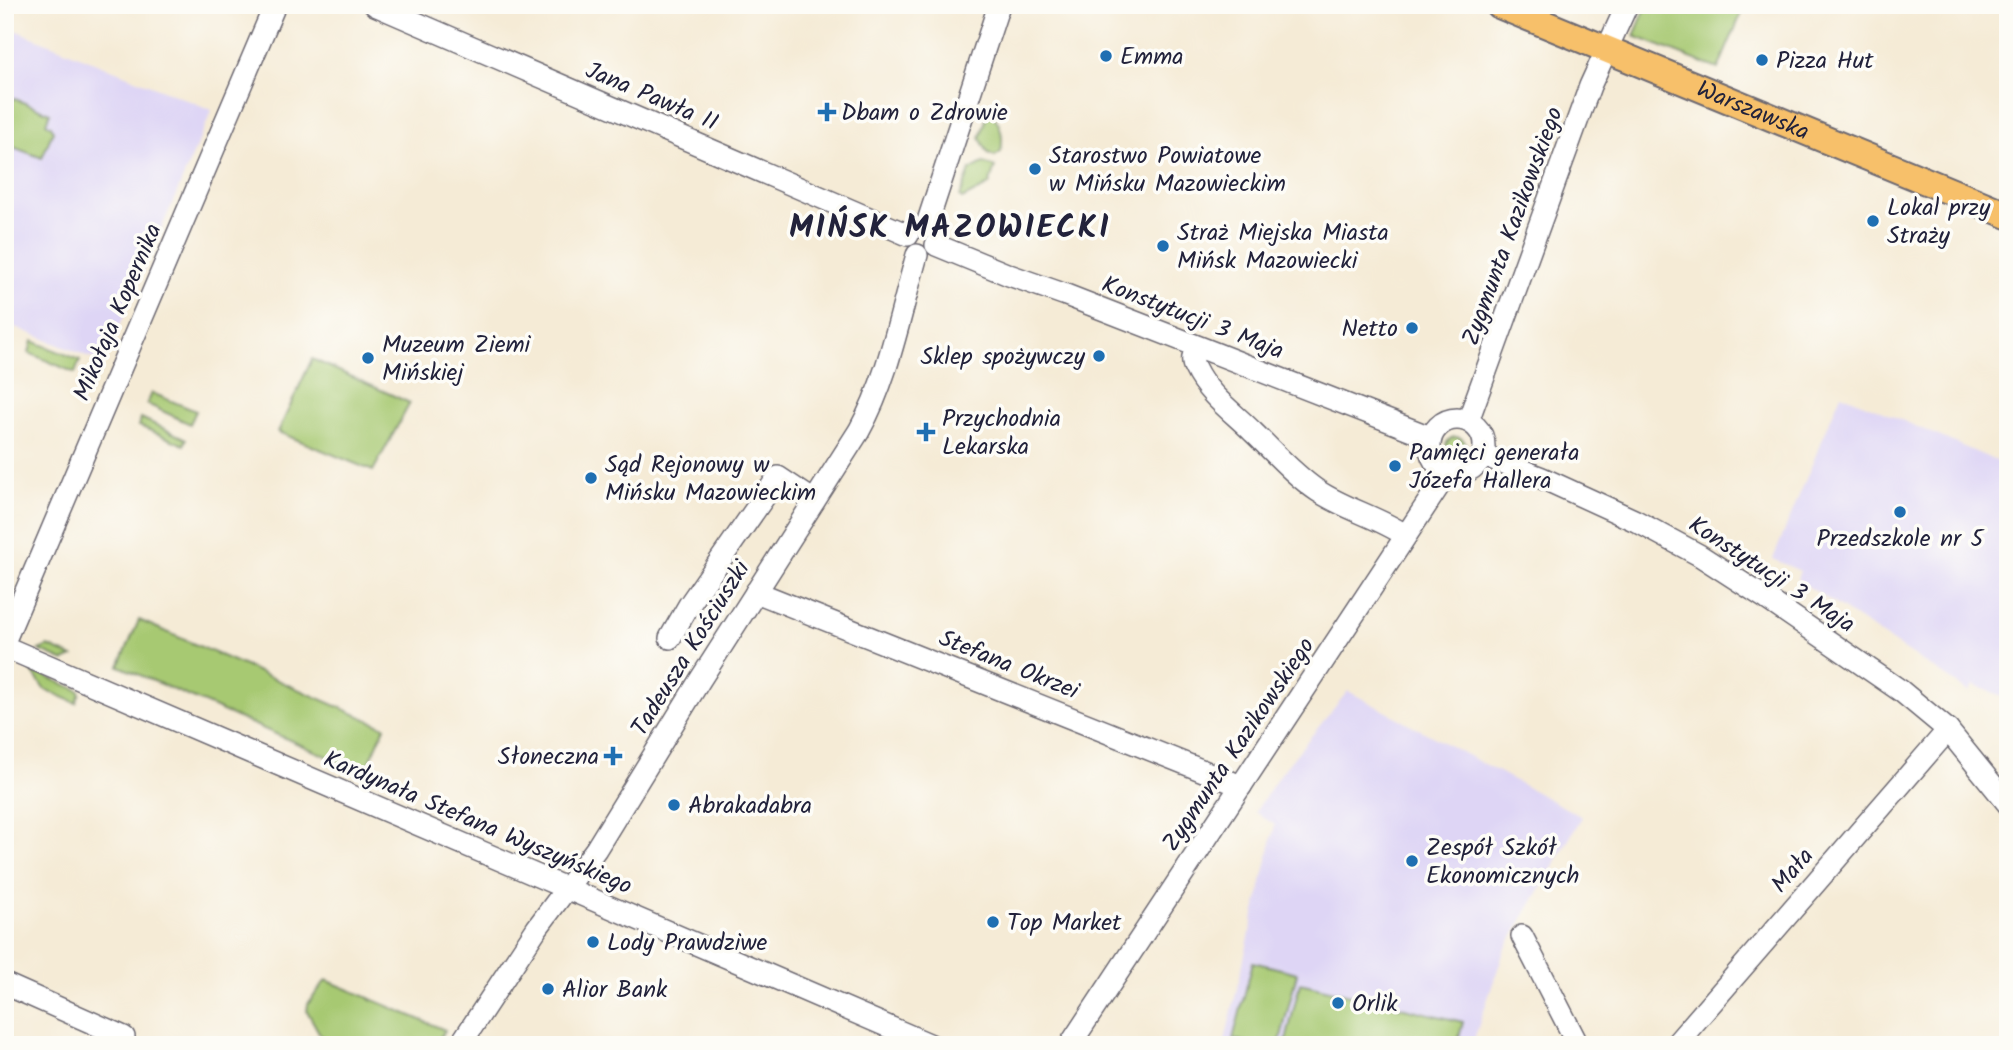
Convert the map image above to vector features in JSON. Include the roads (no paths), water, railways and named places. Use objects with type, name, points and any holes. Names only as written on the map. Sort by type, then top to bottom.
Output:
[{"type":"main road","name":"Warszawska","points":[[1499,5],[2008,215]]},
{"type":"street","name":"Mikołaja Kopernika","points":[[5,640],[275,5]]},
{"type":"street","name":"Jana Pawła II","points":[[375,5],[922,240]]},
{"type":"street","name":"Tadeusza Kościuszki","points":[[460,1045],[537,928],[596,849],[693,690],[869,413],[999,5]]},
{"type":"street","name":"Zygmunta Kazikowskiego","points":[[1468,421],[1590,86],[1627,5]]},
{"type":"street","name":"Konstytucji 3 Maja","points":[[922,240],[1430,437]]},
{"type":"street","points":[[1196,348],[1194,366],[1209,389],[1294,472],[1318,492],[1405,535]]},
{"type":"street","points":[[1457,418],[1468,421],[1479,430],[1483,438],[1483,455],[1473,468],[1465,472],[1448,472],[1434,462],[1429,446],[1430,437],[1434,430],[1448,420],[1457,418]]},
{"type":"street","name":"Konstytucji 3 Maja","points":[[1483,455],[1542,478],[1636,521],[1699,555],[1901,691],[1948,730],[2004,793]]},
{"type":"street","name":"Zygmunta Kazikowskiego","points":[[1070,1045],[1448,472]]},
{"type":"street","points":[[670,638],[689,605],[778,477],[814,501]]},
{"type":"street","name":"Stefana Okrzei","points":[[756,592],[1241,786]]},
{"type":"street","name":"Kardynała Stefana Wyszyńskiego","points":[[5,647],[931,1045]]},
{"type":"street","name":"Mała","points":[[1675,1045],[1948,730]]},
{"type":"street","points":[[1522,936],[1578,1045]]},
{"type":"street","points":[[5,984],[124,1037]]},
{"type":"place","name":"Emma","points":[[1106,56]]},
{"type":"place","name":"Pizza Hut","points":[[1762,60]]},
{"type":"place","name":"Dbam o Zdrowie","points":[[827,112]]},
{"type":"place","name":"Starostwo Powiatowe w Mińsku Mazowieckim","points":[[1035,169]]},
{"type":"place","name":"Lokal przy Straży","points":[[1873,221]]},
{"type":"place","name":"Straż Miejska Miasta Mińsk Mazowiecki","points":[[1163,246]]},
{"type":"place","name":"Netto","points":[[1412,328]]},
{"type":"place","name":"Sklep spożywczy","points":[[1099,356]]},
{"type":"place","name":"Muzeum Ziemi Mińskiej","points":[[368,358]]},
{"type":"place","name":"Przychodnia Lekarska","points":[[926,432]]},
{"type":"place","name":"Pamięci generała Józefa Hallera","points":[[1395,466]]},
{"type":"place","name":"Sąd Rejonowy w Mińsku Mazowieckim","points":[[591,478]]},
{"type":"place","name":"Przedszkole nr 5","points":[[1900,512]]},
{"type":"place","name":"Słoneczna","points":[[613,756]]},
{"type":"place","name":"Abrakadabra","points":[[674,805]]},
{"type":"place","name":"Zespół Szkół Ekonomicznych","points":[[1412,861]]},
{"type":"place","name":"Top Market","points":[[993,922]]},
{"type":"place","name":"Lody Prawdziwe","points":[[593,942]]},
{"type":"place","name":"Alior Bank","points":[[548,989]]},
{"type":"place","name":"Orlik","points":[[1338,1003]]},
{"type":"district","name":"MIŃSK MAZOWIECKI","points":[[950,226]]}]
